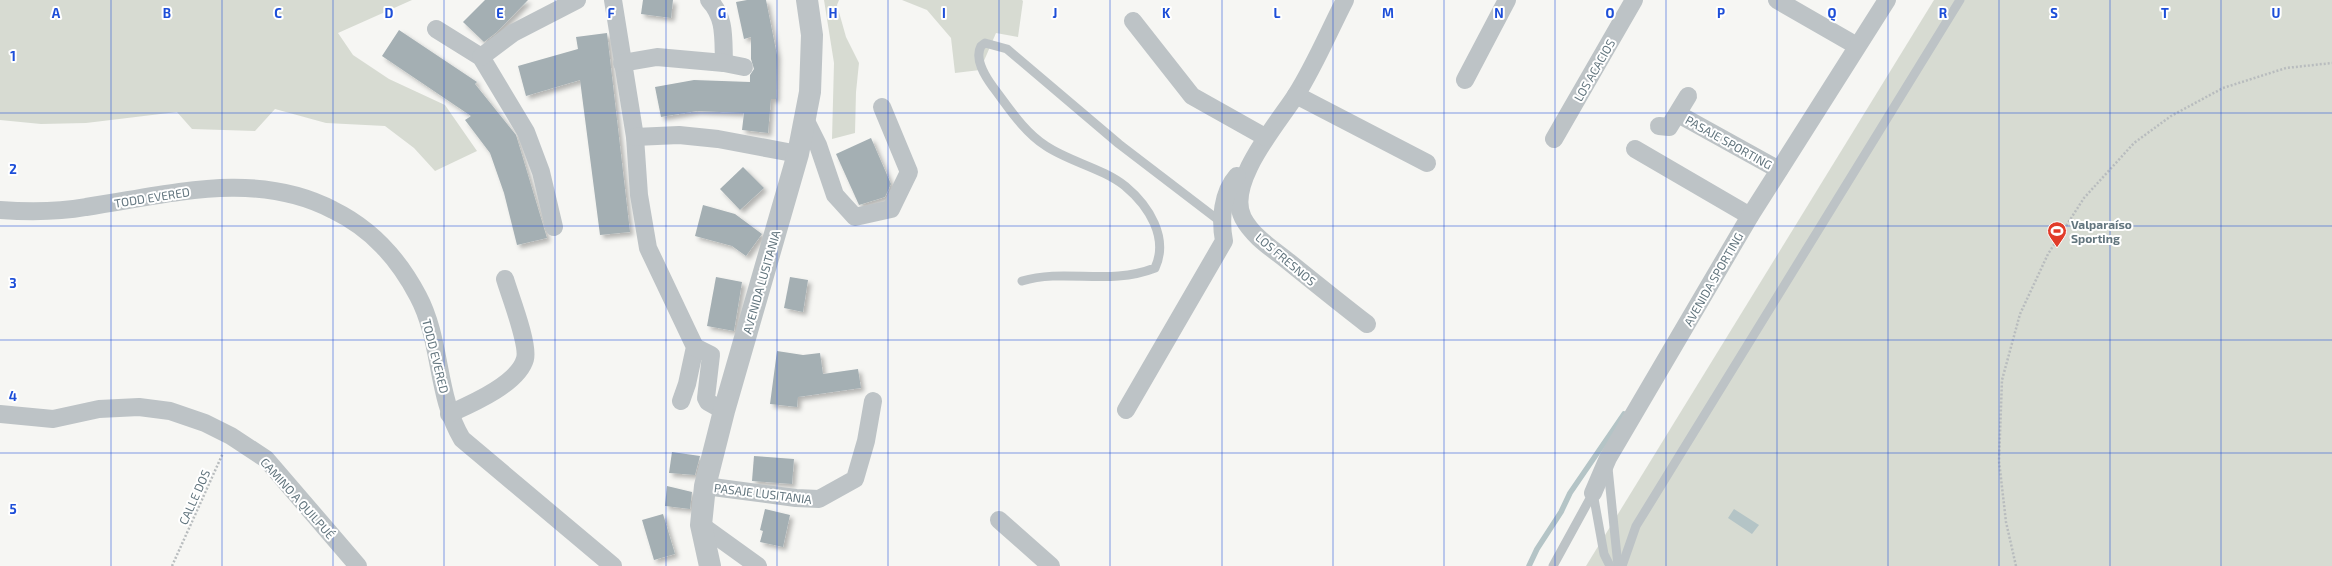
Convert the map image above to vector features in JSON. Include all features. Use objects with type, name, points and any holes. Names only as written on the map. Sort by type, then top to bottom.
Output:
[{"type":"street","points":[[482,57],[513,33],[577,0]]},
{"type":"street","points":[[613,0],[635,137],[639,195],[648,248],[695,347],[687,384],[681,400]]},
{"type":"street","points":[[709,0],[719,11],[722,28],[724,63]]},
{"type":"street","name":"AVENIDA LUSITANIA","points":[[710,566],[701,525],[705,486],[724,411],[798,154],[810,92],[812,35],[807,0]]},
{"type":"street","name":"LOS FRESNOS","points":[[1345,0],[1296,95],[1265,137],[1255,156],[1239,195],[1242,216],[1257,236],[1367,324]]},
{"type":"street","points":[[1465,80],[1507,0]]},
{"type":"street","name":"LOS ACACIOS","points":[[1554,139],[1634,0]]},
{"type":"street","points":[[1777,0],[1857,46]]},
{"type":"street","name":"AVENIDA SPORTING","points":[[1593,493],[1608,458],[1750,216],[1887,0]]},
{"type":"street","points":[[1133,22],[1192,96],[1265,137]]},
{"type":"street","points":[[436,29],[482,57],[526,132],[541,172],[554,227]]},
{"type":"street","points":[[622,63],[658,57],[724,63],[744,68]]},
{"type":"street","points":[[1296,95],[1427,163]]},
{"type":"street","name":"PASAJE SPORTING","points":[[1659,126],[1669,127],[1688,96]]},
{"type":"street","points":[[805,119],[818,145],[835,195],[855,217],[891,210],[910,172],[882,107]]},
{"type":"street","name":"PASAJE SPORTING","points":[[1678,114],[1779,170]]},
{"type":"street","points":[[635,137],[679,135],[718,139],[798,154]]},
{"type":"street","points":[[1635,149],[1750,216]]},
{"type":"street","points":[[1126,410],[1224,241],[1221,222],[1232,181],[1255,156]]},
{"type":"street","name":"TODD EVERED","points":[[0,210],[50,211],[193,190],[240,187],[278,191],[322,204],[371,233],[387,249],[406,274],[419,298],[431,329],[449,414],[462,440],[613,566]]},
{"type":"street","points":[[449,414],[472,404],[517,375],[525,358],[525,345],[505,279]]},
{"type":"street","points":[[695,347],[711,355],[706,398],[708,402],[724,411]]},
{"type":"street","name":"PASAJE LUSITANIA","points":[[705,486],[796,498],[819,499],[855,478],[866,441],[873,400]]},
{"type":"street","name":"CAMINO A QUILPUÉ","points":[[0,414],[53,419],[99,409],[139,407],[170,411],[205,423],[231,436],[266,459],[358,566]]},
{"type":"street","points":[[999,520],[1051,566]]},
{"type":"street","points":[[701,525],[758,566]]},
{"type":"lane","points":[[1622,566],[1636,526],[1960,0]]},
{"type":"lane","points":[[1022,281],[1038,276],[1119,278],[1139,274],[1155,268],[1160,256],[1161,241],[1144,206],[1124,186],[1045,146],[1021,124],[986,78],[978,55],[981,46],[985,43],[1007,49],[1119,144],[1221,222]]},
{"type":"lane","points":[[1608,458],[1609,486],[1618,566]]},
{"type":"lane","points":[[1593,493],[1604,554],[1610,566]]},
{"type":"lane","name":"AVENIDA SPORTING","points":[[1553,566],[1593,493]]},
{"type":"path","points":[[2016,566],[2006,522],[1999,461],[2002,380],[2020,314],[2048,254],[2084,198],[2099,181],[2134,143],[2171,116],[2223,88],[2286,68],[2332,63]]},
{"type":"path","name":"CALLE DOS","points":[[172,566],[231,436]]},
{"type":"shaded area","points":[[0,0],[412,0],[338,33],[353,55],[389,79],[445,105],[477,151],[435,171],[414,148],[385,126],[326,123],[275,109],[255,131],[192,129],[177,112],[86,123],[41,124],[0,120]]},
{"type":"shaded area","points":[[824,0],[839,0],[837,5],[846,37],[859,63],[856,92],[855,133],[832,139],[834,63]]},
{"type":"shaded area","points":[[902,0],[1022,0],[1018,37],[996,33],[980,70],[955,73],[951,38],[927,10]]},
{"type":"shaded area","name":"Valparaíso Sporting","points":[[1934,0],[2332,0],[2332,566],[1586,566]]},
{"type":"shaded area","points":[[1734,509],[1759,525],[1752,534],[1728,518]]},
{"type":"building","points":[[485,0],[528,0],[497,32],[484,42],[463,22]]},
{"type":"building","points":[[643,0],[673,0],[671,18],[641,14]]},
{"type":"building","points":[[747,0],[766,0],[777,55],[776,99],[771,99],[768,133],[742,130],[744,113],[697,111],[661,117],[655,87],[694,80],[750,82],[750,75],[754,69],[751,59],[751,37],[744,39],[736,2]]},
{"type":"building","points":[[399,30],[477,82],[475,84],[516,135],[547,238],[517,245],[504,193],[490,153],[465,120],[471,116],[382,56]]},
{"type":"building","points":[[607,33],[630,232],[600,235],[580,80],[526,96],[518,66],[578,49],[576,37]]},
{"type":"building","points":[[871,138],[891,184],[885,197],[859,205],[836,154]]},
{"type":"building","points":[[743,167],[764,188],[740,210],[720,189]]},
{"type":"building","points":[[703,205],[735,214],[762,234],[746,256],[732,246],[695,236]]},
{"type":"building","points":[[716,277],[742,282],[734,331],[707,326]]},
{"type":"building","points":[[790,277],[808,280],[803,312],[784,308]]},
{"type":"building","points":[[777,351],[803,355],[820,353],[823,374],[858,369],[861,388],[798,397],[797,407],[770,404]]},
{"type":"building","points":[[672,452],[700,456],[695,475],[669,473]]},
{"type":"building","points":[[754,456],[794,459],[792,484],[752,481]]},
{"type":"building","points":[[667,486],[692,492],[690,509],[665,506]]},
{"type":"building","points":[[765,509],[790,515],[783,547],[760,542],[763,531],[760,530]]},
{"type":"building","points":[[663,514],[675,554],[654,560],[642,520]]},
{"type":"waterway","points":[[1529,566],[1537,549],[1561,512],[1570,493],[1624,414]]},
{"type":"place","name":"Valparaíso Sporting","points":[[2057,248]]}]
